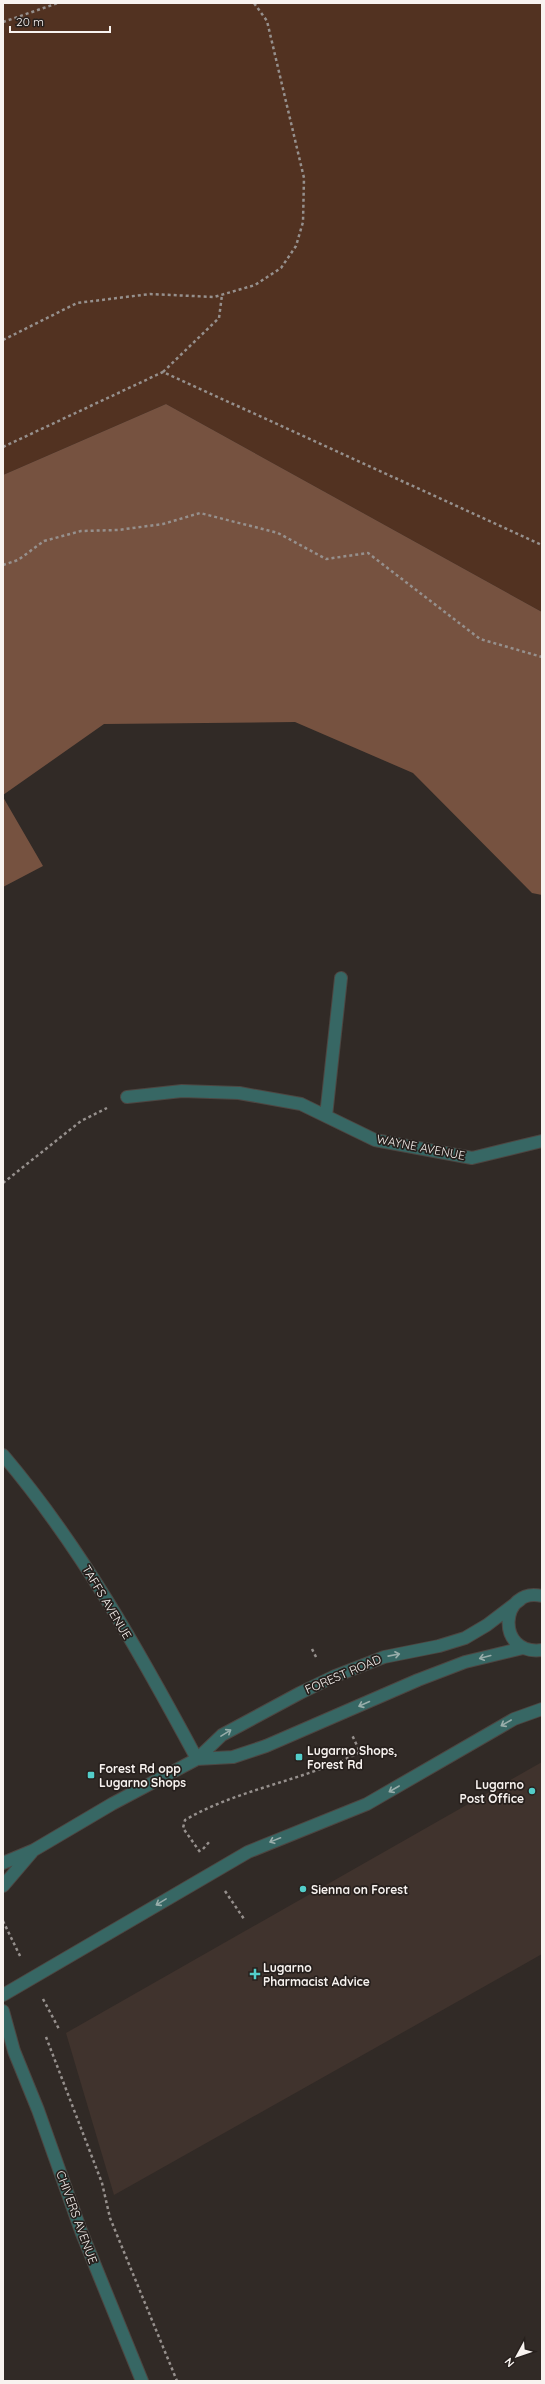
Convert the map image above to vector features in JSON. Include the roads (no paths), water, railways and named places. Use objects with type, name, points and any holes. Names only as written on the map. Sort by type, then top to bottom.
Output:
[{"type":"street","points":[[326,1116],[341,978]]},
{"type":"street","name":"WAYNE AVENUE","points":[[127,1098],[182,1090],[239,1093],[301,1104],[375,1140],[472,1158],[542,1141]]},
{"type":"street","name":"TAFFS AVENUE","points":[[3,1455],[51,1513],[73,1544],[158,1687],[197,1759]]},
{"type":"street","points":[[523,1648],[510,1634],[508,1615],[520,1600],[528,1596],[542,1596]]},
{"type":"street","name":"FOREST ROAD","points":[[3,1863],[34,1850],[137,1790],[197,1759],[222,1735],[327,1680],[384,1657],[454,1642],[476,1632],[520,1600]]},
{"type":"street","name":"FOREST ROAD","points":[[197,1759],[233,1757],[273,1743],[418,1680],[465,1662],[523,1648],[532,1651],[542,1650]]},
{"type":"street","points":[[3,1995],[212,1872],[263,1846],[367,1804],[514,1719],[542,1709]]},
{"type":"street","name":"FOREST ROAD","points":[[3,1886],[34,1850]]},
{"type":"street","name":"CHIVERS AVENUE","points":[[3,2011],[14,2051],[38,2110],[81,2231],[142,2381]]},
{"type":"street","name":"CHIVERS AVENUE","points":[[3,2038],[14,2051]]},
{"type":"place","name":"Lugarno Shops, Forest Rd","points":[[299,1757]]},
{"type":"place","name":"Forest Rd opp Lugarno Shops","points":[[91,1775]]},
{"type":"place","name":"Lugarno Post Office","points":[[532,1791]]},
{"type":"place","name":"Sienna on Forest","points":[[303,1889]]},
{"type":"place","name":"Lugarno Pharmacist Advice","points":[[255,1974]]}]
